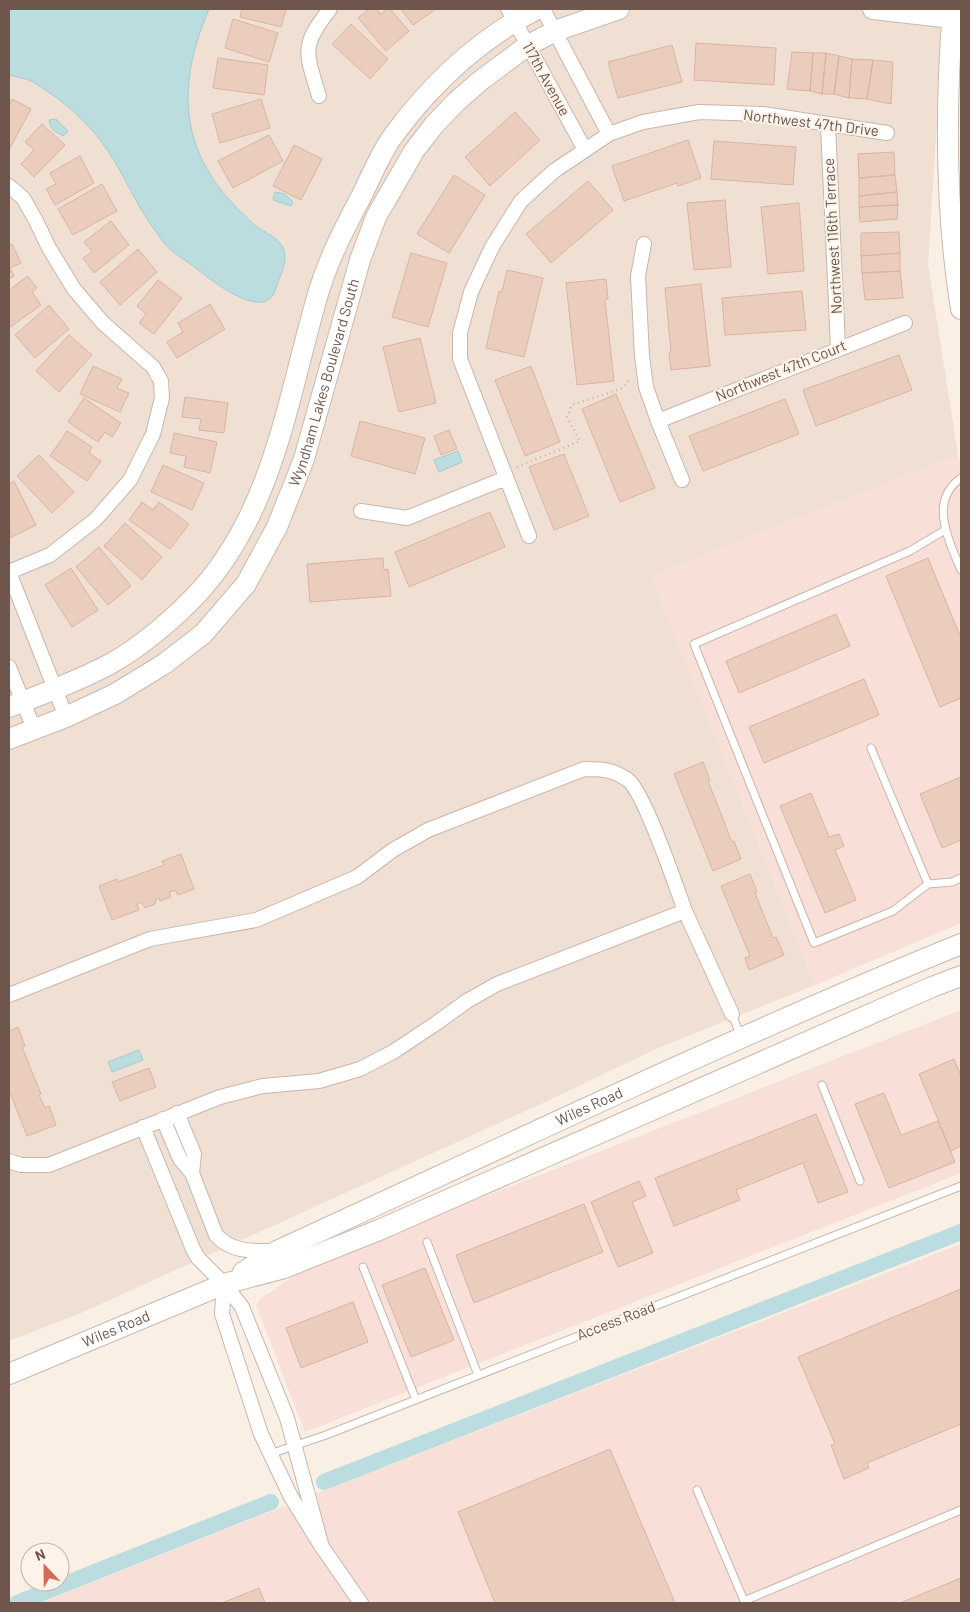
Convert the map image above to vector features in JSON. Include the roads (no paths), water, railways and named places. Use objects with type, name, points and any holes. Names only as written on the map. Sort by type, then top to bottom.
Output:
[{"type":"street","points":[[319,96],[306,55],[310,37],[330,9]]},
{"type":"street","name":"Wyndham Lakes Boulevard South","points":[[16,705],[113,662],[159,630],[199,592],[221,565],[247,521],[270,470],[318,293],[335,247],[392,138],[437,83],[511,15],[537,9]]},
{"type":"street","name":"117th Avenue","points":[[543,9],[609,134]]},
{"type":"street","name":"Wyndham Lakes Boulevard South","points":[[9,739],[66,717],[116,694],[164,664],[203,634],[246,584],[277,527],[304,459],[360,260],[376,217],[414,151],[434,125],[456,102],[480,81],[528,46],[555,31],[619,9]]},
{"type":"street","points":[[872,9],[956,15],[947,96],[948,170],[954,251],[961,309]]},
{"type":"street","name":"117th Avenue","points":[[511,15],[585,150]]},
{"type":"street","name":"Northwest 47th Drive","points":[[529,536],[510,474],[460,359],[460,333],[472,292],[492,247],[521,201],[554,170],[609,134],[643,122],[699,112],[763,114],[887,133]]},
{"type":"street","name":"Northwest 116th Terrace","points":[[828,125],[838,348]]},
{"type":"street","points":[[9,186],[22,198],[74,289],[103,323],[154,367],[161,381],[162,398],[152,434],[130,480],[96,519],[50,555],[9,572],[66,717]]},
{"type":"street","points":[[644,244],[638,276],[642,356],[646,387],[682,480]]},
{"type":"street","name":"Northwest 47th Court","points":[[658,421],[905,323]]},
{"type":"street","points":[[361,511],[407,518],[510,474]]},
{"type":"street","points":[[9,667],[16,705],[34,729]]},
{"type":"street","points":[[9,995],[150,939],[256,920],[357,877],[393,850],[428,830],[584,769],[610,769],[630,781],[642,799],[685,911],[732,1014]]},
{"type":"street","points":[[9,1160],[21,1165],[49,1164],[220,1097],[254,1088],[319,1081],[360,1069],[393,1052],[466,1001],[497,984],[685,911]]},
{"type":"street","name":"Wiles Road","points":[[224,1284],[277,1251],[742,1037],[961,944]]},
{"type":"street","name":"Wiles Road","points":[[9,1374],[224,1284],[284,1268],[379,1230],[932,987],[961,976]]},
{"type":"street","points":[[177,1113],[194,1154],[192,1173]]},
{"type":"street","points":[[163,1119],[180,1159],[192,1173],[212,1226],[222,1242],[238,1249],[277,1251]]},
{"type":"street","points":[[143,1127],[193,1250],[242,1307],[287,1418],[322,1547]]},
{"type":"street","points":[[156,1159],[176,1150]]},
{"type":"street","points":[[224,1284],[222,1314],[257,1424],[291,1496],[322,1547],[361,1603]]},
{"type":"lane","points":[[961,478],[946,493],[943,508],[945,530],[961,570]]},
{"type":"lane","points":[[945,530],[910,551],[694,644],[814,943],[894,911],[928,884],[952,882],[961,878]]},
{"type":"lane","points":[[871,748],[928,884]]},
{"type":"lane","points":[[732,1014],[742,1037]]},
{"type":"lane","points":[[822,1085],[860,1181]]},
{"type":"lane","name":"Access Road","points":[[270,1454],[326,1435],[961,1186]]},
{"type":"lane","points":[[427,1242],[478,1375]]},
{"type":"lane","points":[[364,1267],[416,1400]]},
{"type":"lane","points":[[697,1490],[744,1602],[961,1510]]},
{"type":"water","points":[[9,9],[209,9],[197,41],[190,71],[188,99],[191,126],[199,152],[212,177],[231,201],[255,225],[278,241],[284,250],[285,263],[273,295],[266,301],[256,302],[244,299],[220,286],[174,253],[148,220],[108,151],[88,126],[56,97],[35,83],[9,75]]},
{"type":"water","points":[[56,119],[68,131],[63,136],[55,132],[50,126],[49,120]]},
{"type":"water","points":[[275,192],[285,194],[293,202],[291,206],[273,200]]},
{"type":"water","points":[[458,451],[462,462],[439,472],[434,460]]},
{"type":"water","points":[[139,1050],[143,1060],[112,1072],[108,1062]]},
{"type":"waterway","points":[[324,1482],[961,1232]]},
{"type":"waterway","points":[[17,1603],[271,1502]]}]
